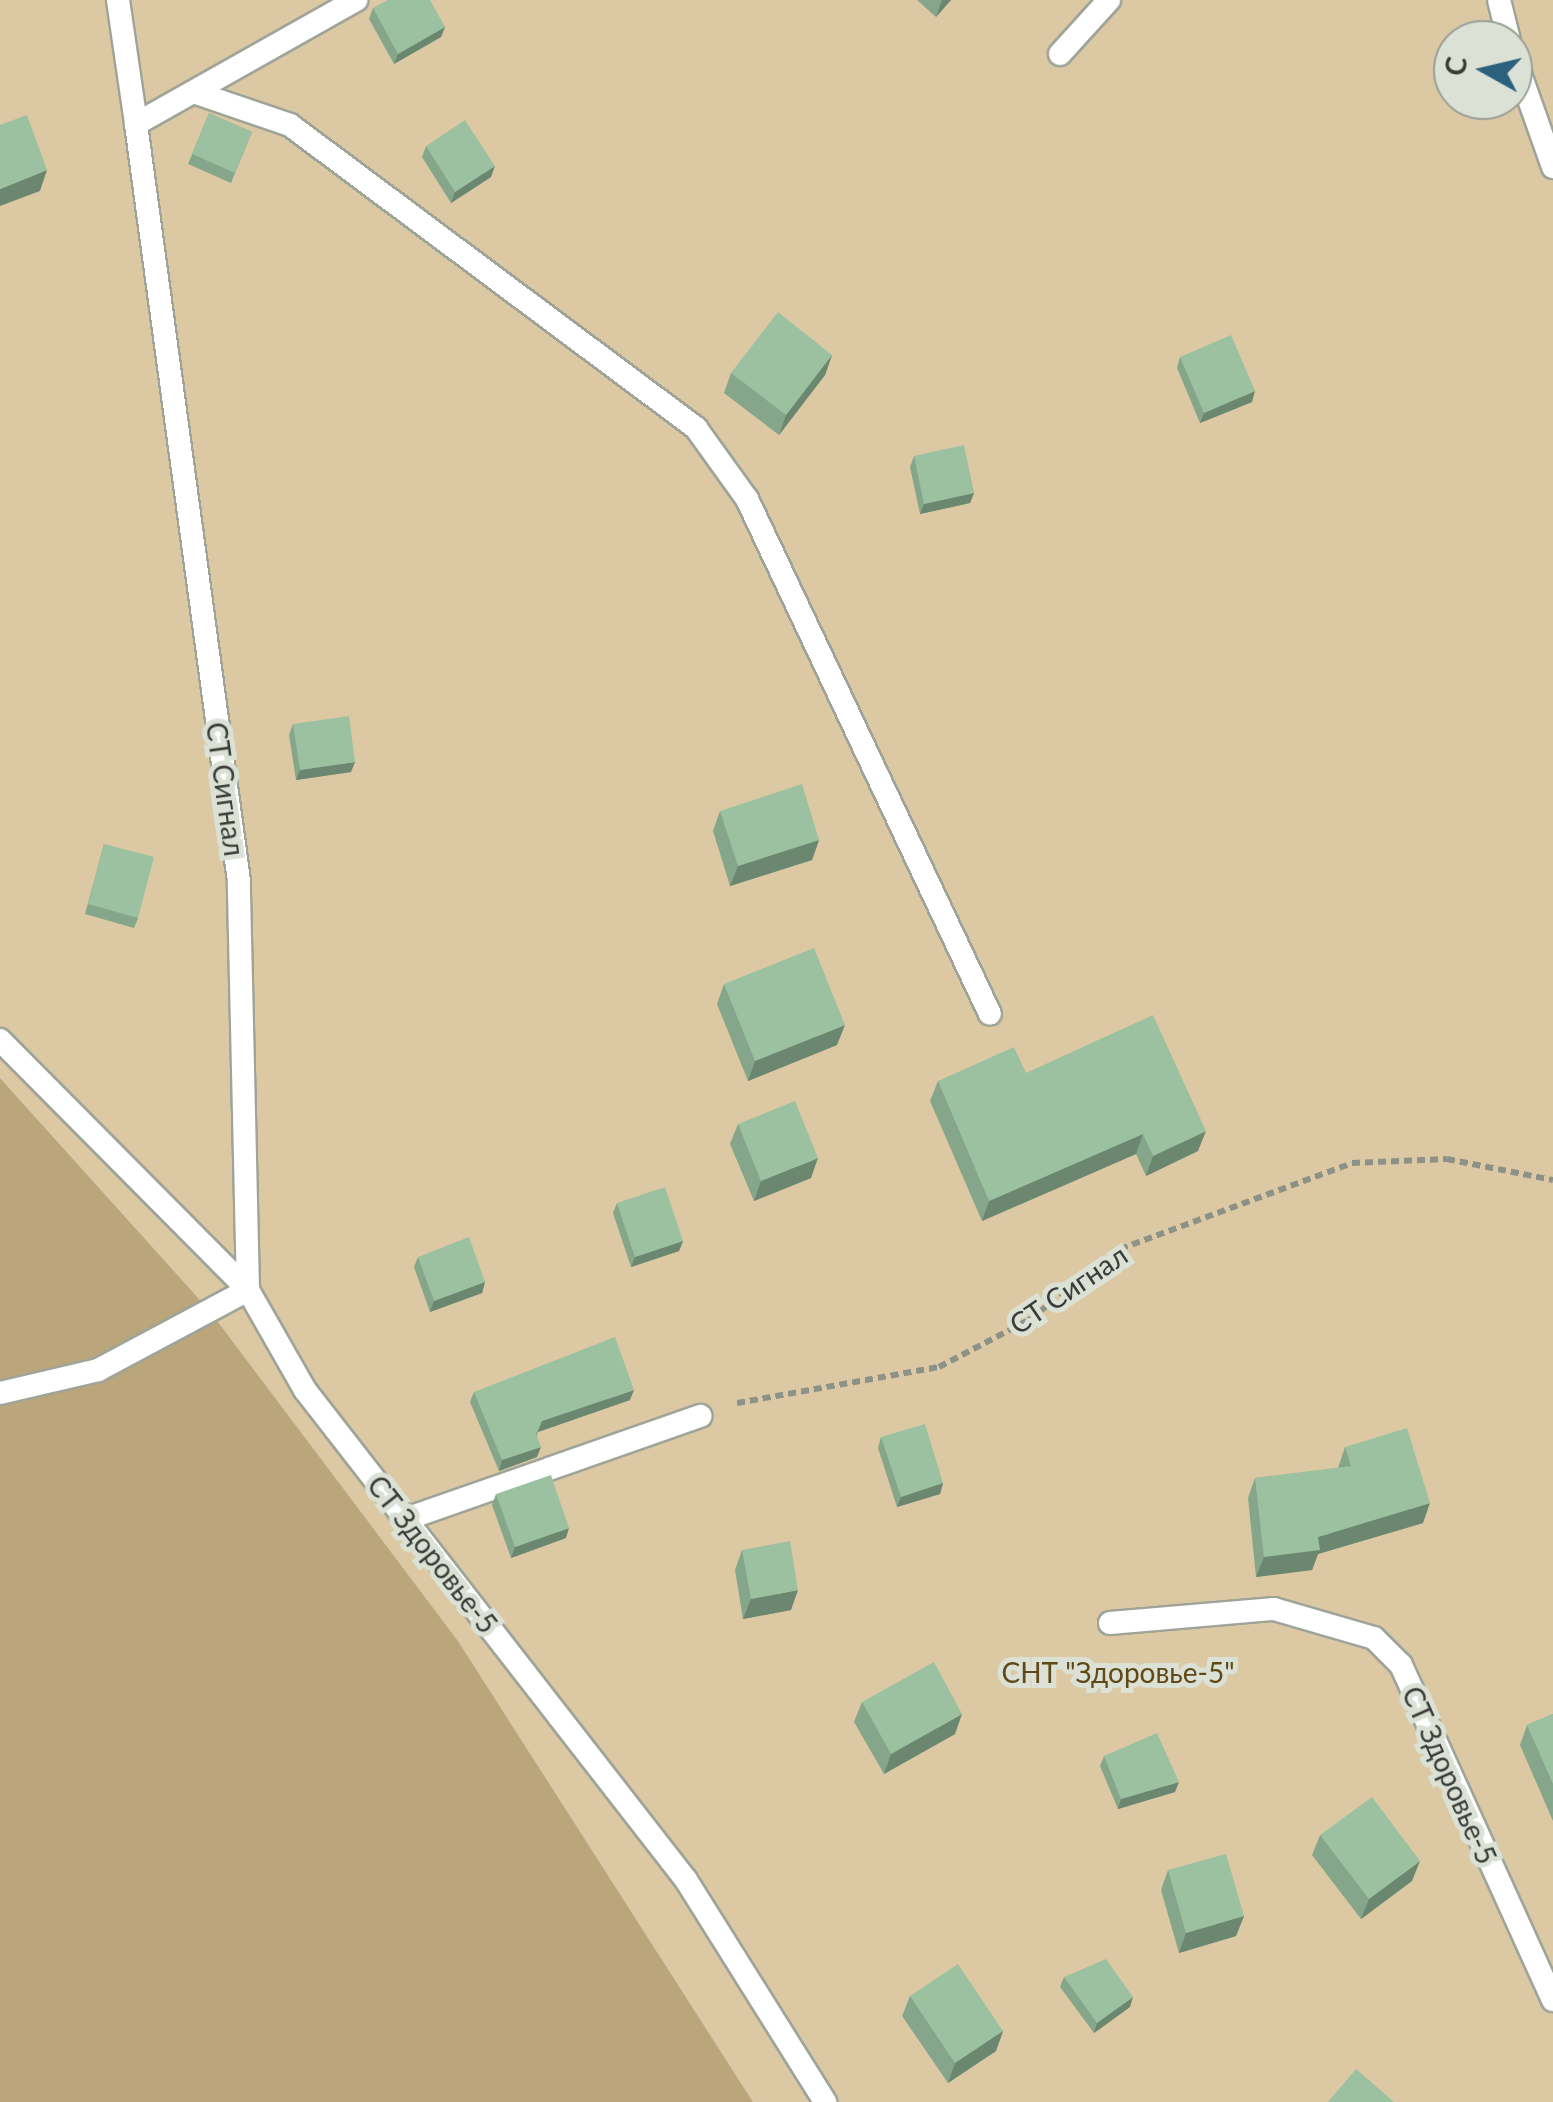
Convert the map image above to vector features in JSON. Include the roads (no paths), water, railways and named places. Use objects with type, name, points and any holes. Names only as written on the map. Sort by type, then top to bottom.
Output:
[{"type":"lane","name":"СТ Сигнал","points":[[118,0],[239,882],[248,1290]]},
{"type":"lane","points":[[136,124],[199,94],[356,0]]},
{"type":"lane","points":[[1060,54],[1109,0]]},
{"type":"lane","points":[[199,94],[290,125],[696,428],[747,499],[990,1014]]},
{"type":"lane","points":[[1533,110],[1553,167]]},
{"type":"lane","name":"СТ Здоровье-5","points":[[0,1040],[248,1290],[306,1390],[686,1880],[826,2102]]},
{"type":"lane","points":[[0,1393],[98,1370],[248,1290]]},
{"type":"lane","points":[[406,1520],[700,1416]]},
{"type":"lane","name":"СТ Здоровье-5","points":[[1110,1623],[1274,1609],[1374,1638],[1401,1665],[1553,2000]]},
{"type":"park label","name":"СНТ \"Здоровье-5\"","points":[[1118,1672]]}]
